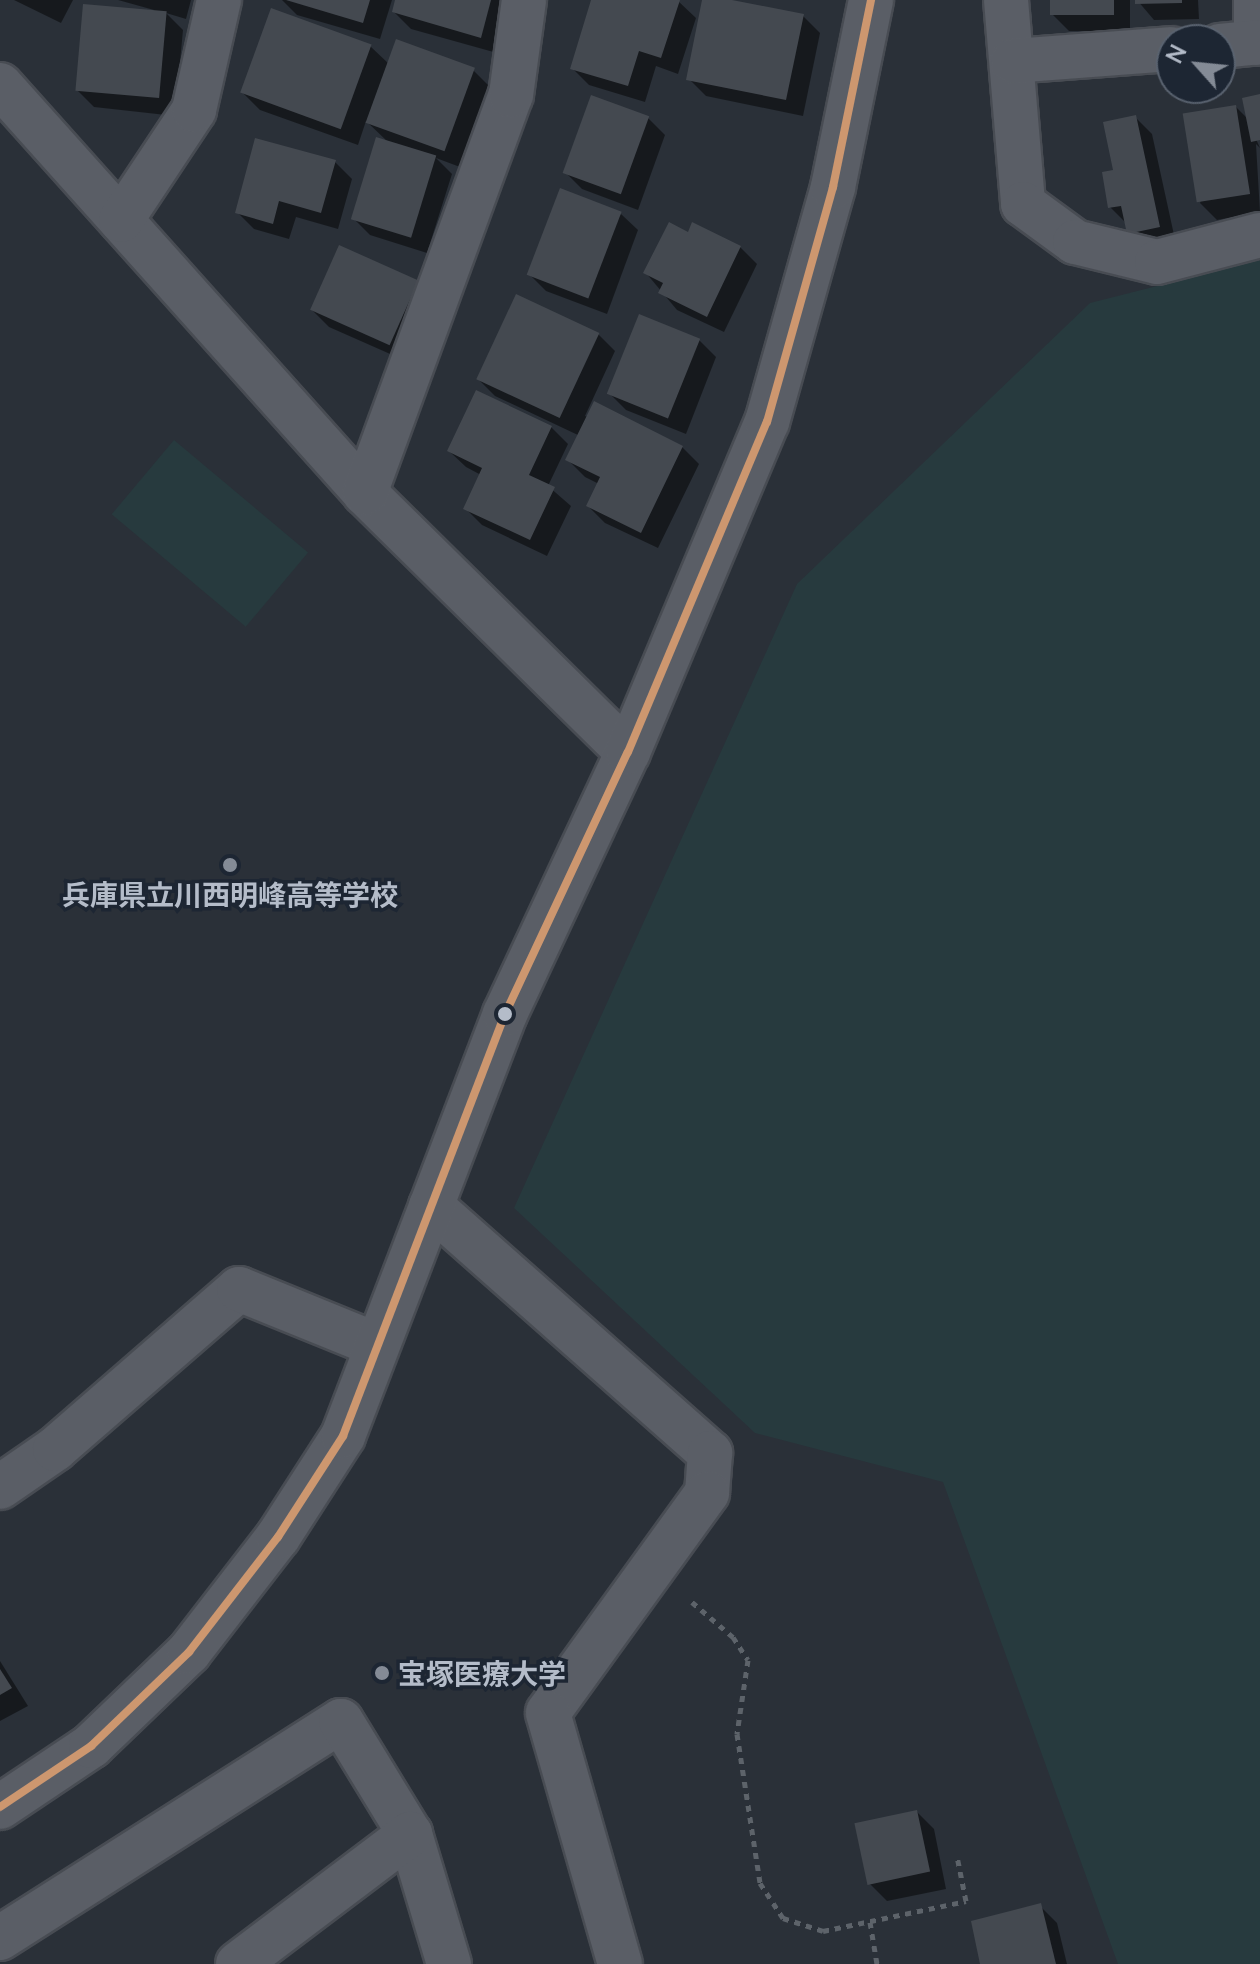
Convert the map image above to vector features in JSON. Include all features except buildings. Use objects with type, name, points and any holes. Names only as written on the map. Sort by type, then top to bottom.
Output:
[{"type":"street","points":[[121,220],[194,110],[219,0]]},
{"type":"street","points":[[365,493],[511,95],[524,0]]},
{"type":"street","points":[[0,1807],[91,1746],[189,1652],[278,1537],[343,1436],[505,1014],[628,752],[767,422],[833,187],[871,0]]},
{"type":"street","points":[[1006,0],[1023,204],[1075,242],[1157,262],[1260,235]]},
{"type":"street","points":[[1245,44],[1256,0]]},
{"type":"street","points":[[1013,61],[1156,50]]},
{"type":"street","points":[[0,85],[365,493],[628,752]]},
{"type":"street","points":[[431,1206],[710,1453],[707,1493],[548,1713],[620,1964]]},
{"type":"street","points":[[0,1487],[55,1449],[239,1289],[377,1345]]},
{"type":"street","points":[[0,1938],[341,1721],[410,1834],[449,1964]]},
{"type":"street","points":[[238,1964],[410,1834]]},
{"type":"path","points":[[733,1637],[748,1660],[737,1734],[760,1883],[783,1918],[823,1931],[966,1901],[957,1856]]},
{"type":"path","points":[[870,1922],[877,1964]]},
{"type":"green space","points":[[1260,260],[1260,1964],[1118,1964],[943,1482],[755,1433],[514,1208],[797,584],[1090,303]]},
{"type":"green space","points":[[174,440],[308,552],[246,627],[112,514]]},
{"type":"transit line","points":[[0,1807],[91,1746],[189,1652],[278,1537],[343,1436],[505,1014],[628,752],[767,422],[833,187],[871,0]]},
{"type":"place","name":"兵庫県立川西明峰高等学校","points":[[230,865]]},
{"type":"place","name":"宝塚医療大学","points":[[382,1673]]}]
